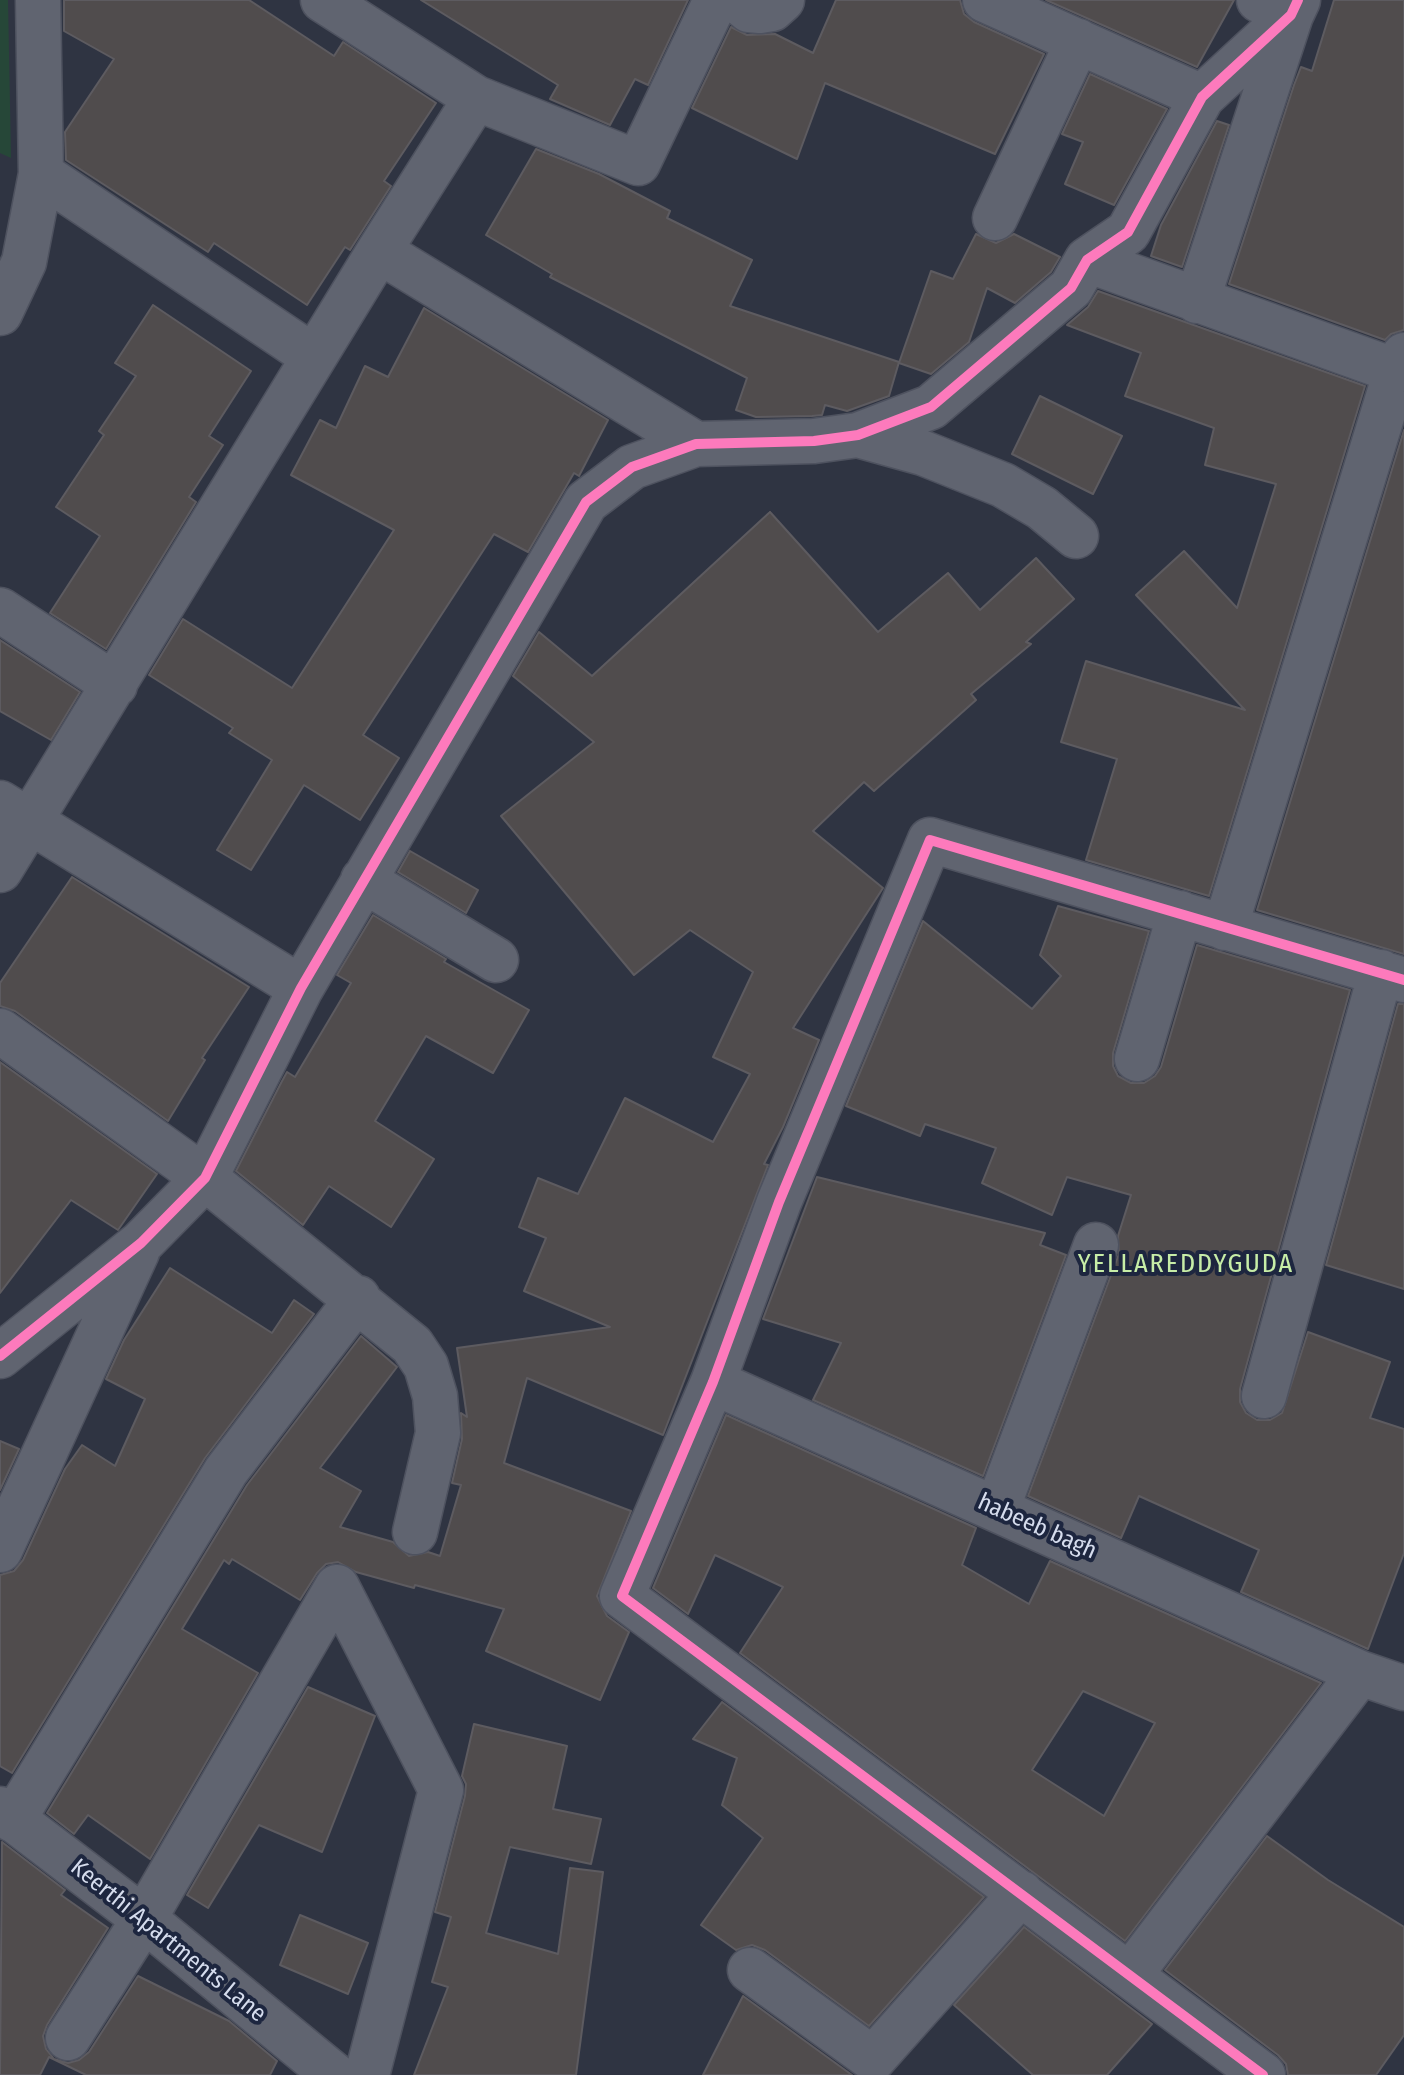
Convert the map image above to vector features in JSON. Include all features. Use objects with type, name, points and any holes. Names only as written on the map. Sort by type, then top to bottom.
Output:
[{"type":"street","points":[[0,313],[24,262],[41,174],[38,0]]},
{"type":"street","points":[[323,0],[476,98],[638,163],[716,0]]},
{"type":"street","points":[[737,0],[749,10],[760,11],[772,9],[782,0]]},
{"type":"street","points":[[985,0],[1202,97]]},
{"type":"street","points":[[0,1356],[141,1243],[205,1178],[301,988],[586,502],[632,467],[696,444],[814,441],[858,435],[931,407],[1071,288],[1087,260],[1128,232],[1202,97],[1283,5]]},
{"type":"street","points":[[1197,301],[1283,5]]},
{"type":"street","points":[[995,218],[1078,41]]},
{"type":"street","points":[[0,870],[14,813],[115,685],[379,251],[476,98]]},
{"type":"street","points":[[41,174],[314,357]]},
{"type":"street","points":[[379,251],[696,444]]},
{"type":"street","points":[[1087,260],[1197,301],[1400,363],[1225,928]]},
{"type":"street","points":[[858,435],[923,453],[1003,485],[1042,508],[1076,536]]},
{"type":"street","points":[[0,610],[115,685]]},
{"type":"street","points":[[14,813],[301,988]]},
{"type":"street","points":[[1263,2075],[622,1596],[713,1382],[779,1202],[930,840],[1392,976],[1264,1396]]},
{"type":"street","points":[[363,880],[496,960]]},
{"type":"street","points":[[1137,1059],[1180,913]]},
{"type":"street","points":[[0,1031],[205,1178],[358,1298],[412,1345],[426,1366],[435,1396],[438,1433],[415,1532]]},
{"type":"street","points":[[0,1550],[141,1243]]},
{"type":"street","points":[[997,1509],[1096,1245]]},
{"type":"street","points":[[7,1814],[226,1471],[358,1298]]},
{"type":"street","name":"habeeb bagh","points":[[713,1382],[1360,1673],[1404,1688]]},
{"type":"street","points":[[68,2038],[144,1919],[337,1587],[441,1790],[367,2075]]},
{"type":"street","points":[[1130,1975],[1360,1673]]},
{"type":"street","name":"Keerthi Apartments Lane","points":[[7,1814],[144,1919],[334,2075]]},
{"type":"street","points":[[750,1970],[873,2059],[1021,1893]]},
{"type":"green space","points":[[0,0],[8,0],[11,158],[0,153]]},
{"type":"building","points":[[64,0],[249,0],[334,56],[343,42],[436,103],[384,181],[391,186],[350,250],[345,247],[307,305],[214,243],[208,252],[66,160],[65,132],[114,59],[64,31]]},
{"type":"building","points":[[421,0],[688,0],[648,85],[635,79],[610,125],[550,99],[558,85]]},
{"type":"building","points":[[836,0],[960,0],[964,14],[974,22],[1044,54],[995,154],[825,83],[797,159],[692,108],[731,27],[747,35],[775,34],[813,53]]},
{"type":"building","points":[[1046,0],[1234,0],[1197,67]]},
{"type":"building","points":[[1334,0],[1404,0],[1404,330],[1391,334],[1385,340],[1229,284],[1294,85],[1301,67],[1312,71]]},
{"type":"building","points":[[1090,74],[1167,109],[1114,205],[1065,184],[1083,142],[1062,134]]},
{"type":"building","points":[[1217,121],[1229,125],[1182,267],[1151,256],[1161,225]]},
{"type":"building","points":[[536,149],[599,174],[670,211],[667,218],[752,260],[730,306],[899,362],[889,396],[847,411],[825,405],[822,415],[812,416],[756,417],[736,410],[747,378],[550,277],[552,274],[486,235]]},
{"type":"building","points":[[976,234],[996,243],[1014,234],[1060,257],[1051,272],[1015,303],[987,288],[969,342],[931,374],[899,363],[931,271],[953,279]]},
{"type":"building","points":[[1098,291],[1365,386],[1209,896],[1086,860],[1117,759],[1061,742],[1086,661],[1245,710],[1136,595],[1184,551],[1237,608],[1276,484],[1205,465],[1214,428],[1125,396],[1141,353],[1067,325],[1088,307]]},
{"type":"building","points":[[153,305],[251,371],[209,436],[223,445],[189,497],[196,502],[106,649],[50,613],[100,536],[56,507],[104,435],[99,431],[136,376],[115,363]]},
{"type":"building","points":[[424,308],[608,420],[579,476],[574,473],[528,552],[494,534],[363,735],[399,758],[360,820],[304,785],[251,870],[217,850],[272,760],[229,733],[233,728],[149,675],[183,619],[292,688],[394,530],[291,475],[320,420],[336,428],[365,366],[388,377]]},
{"type":"building","points":[[1040,396],[1122,436],[1093,494],[1012,454]]},
{"type":"building","points":[[1404,430],[1404,954],[1257,910]]},
{"type":"building","points":[[770,512],[878,632],[948,573],[980,610],[1036,558],[1074,599],[1026,642],[1031,644],[971,694],[976,700],[874,791],[864,782],[813,831],[883,888],[793,1028],[819,1040],[764,1164],[768,1165],[663,1435],[527,1378],[504,1463],[631,1511],[597,1596],[607,1616],[629,1632],[600,1700],[486,1651],[504,1609],[356,1572],[338,1562],[326,1564],[317,1573],[300,1600],[232,1559],[229,1564],[224,1560],[182,1629],[258,1673],[150,1859],[88,1815],[74,1834],[47,1813],[247,1485],[361,1336],[397,1367],[320,1468],[361,1491],[340,1527],[393,1542],[409,1556],[428,1552],[440,1556],[461,1485],[452,1483],[462,1439],[461,1413],[467,1417],[457,1348],[610,1327],[524,1291],[546,1238],[519,1227],[538,1178],[578,1194],[625,1098],[713,1142],[750,1074],[713,1057],[753,972],[690,930],[634,975],[501,816],[594,742],[513,676],[539,632],[592,676]]},
{"type":"building","points":[[0,640],[80,692],[51,740],[0,711]]},
{"type":"building","points":[[410,851],[478,890],[466,913],[398,872]]},
{"type":"building","points":[[72,877],[249,987],[202,1058],[205,1060],[168,1121],[15,1011],[0,1006],[0,983]]},
{"type":"building","points":[[1058,906],[1149,931],[1113,1053],[1113,1066],[1118,1076],[1131,1083],[1144,1083],[1155,1076],[1161,1067],[1197,945],[1350,990],[1240,1389],[1240,1402],[1246,1413],[1257,1420],[1270,1420],[1282,1413],[1308,1332],[1390,1362],[1370,1418],[1404,1429],[1404,1553],[1368,1649],[1241,1592],[1259,1550],[1139,1496],[1121,1538],[1028,1496],[1119,1254],[1118,1236],[1131,1195],[1067,1177],[1052,1215],[982,1183],[996,1148],[925,1124],[920,1136],[846,1106],[923,921],[1032,1009],[1061,976],[1040,955]]},
{"type":"building","points":[[373,915],[446,959],[444,962],[529,1010],[493,1073],[426,1036],[375,1121],[434,1159],[391,1227],[329,1186],[303,1225],[236,1171],[287,1072],[295,1077],[351,983],[337,975]]},
{"type":"building","points":[[1398,1004],[1404,1004],[1404,1289],[1326,1265]]},
{"type":"building","points":[[0,1062],[157,1174],[118,1230],[71,1200],[0,1293]]},
{"type":"building","points":[[817,1177],[1045,1233],[1040,1245],[1066,1255],[983,1476],[813,1400],[841,1343],[763,1319]]},
{"type":"building","points":[[170,1268],[272,1333],[294,1300],[314,1314],[205,1458],[12,1773],[0,1766],[0,1575],[14,1571],[23,1560],[65,1469],[82,1445],[115,1466],[145,1399],[106,1379],[124,1340]]},
{"type":"building","points":[[726,1415],[976,1528],[962,1565],[1029,1604],[1050,1561],[1321,1683],[1125,1941],[740,1653],[783,1587],[715,1555],[688,1614],[653,1588]],"holes":[[[1083,1691],[1155,1723],[1104,1816],[1032,1770]]]},
{"type":"building","points":[[0,1441],[19,1449],[0,1490]]},
{"type":"building","points":[[308,1687],[375,1716],[322,1852],[259,1825],[208,1908],[187,1895]]},
{"type":"building","points":[[722,1702],[984,1897],[869,2026],[765,1950],[752,1945],[736,1950],[701,1925],[763,1838],[722,1805],[737,1758],[693,1739]]},
{"type":"building","points":[[474,1724],[567,1746],[553,1809],[601,1819],[591,1864],[510,1847],[486,1933],[558,1954],[570,1868],[603,1872],[576,2075],[414,2075],[448,1987],[432,1982],[451,1917],[435,1912],[465,1796],[466,1784],[462,1776]]},
{"type":"building","points":[[1267,1836],[1328,1880],[1404,1927],[1404,2035],[1376,2075],[1288,2075],[1286,2064],[1278,2055],[1165,1970]]},
{"type":"building","points":[[2,1842],[65,1890],[61,1895],[108,1928],[47,2025],[43,2036],[46,2049],[54,2059],[68,2063],[79,2060],[89,2052],[138,1976],[229,2021],[277,2061],[270,2075],[86,2075],[49,2057],[40,2075],[0,2075]]},
{"type":"building","points":[[300,1915],[368,1943],[348,1994],[280,1965]]},
{"type":"building","points":[[1024,1927],[1152,2024],[1107,2075],[1033,2075],[954,2005]]},
{"type":"building","points":[[743,1996],[852,2075],[703,2075]]},
{"type":"cycle path","points":[[0,1356],[141,1243],[205,1178],[301,988],[586,502],[632,467],[696,444],[814,441],[858,435],[931,407],[1071,288],[1087,260],[1128,232],[1202,97],[1291,15],[1298,0]]},
{"type":"cycle path","points":[[1263,2075],[622,1596],[713,1382],[779,1202],[930,840],[1404,980]]},
{"type":"district","name":"YELLAREDDYGUDA","points":[[1186,1265]]}]
